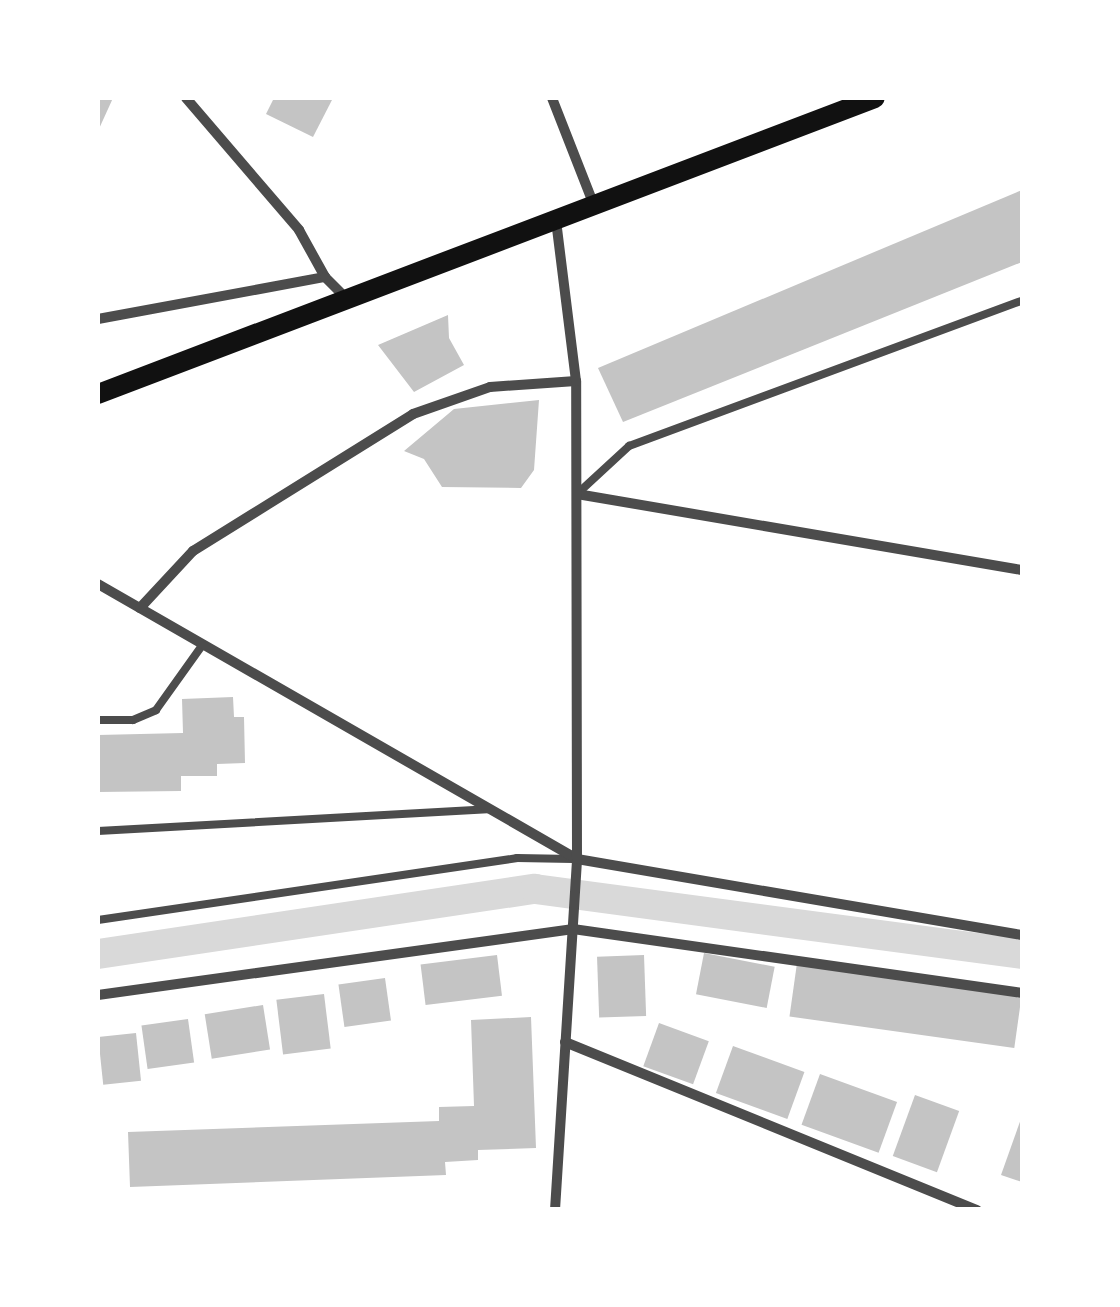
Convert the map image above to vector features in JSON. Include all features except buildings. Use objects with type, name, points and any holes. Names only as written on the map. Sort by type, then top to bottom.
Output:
[{"type":"main road","points":[[98,394],[343,295],[556,220],[835,104],[874,98]]},
{"type":"street","points":[[186,98],[299,230],[324,276],[343,295]]},
{"type":"street","points":[[552,98],[594,205]]},
{"type":"street","points":[[554,1210],[578,859],[576,381],[556,220]]},
{"type":"street","points":[[98,320],[324,276]]},
{"type":"street","points":[[140,608],[193,550],[413,414],[490,387],[576,381]]},
{"type":"street","points":[[577,494],[1022,570]]},
{"type":"street","points":[[98,584],[578,859],[1022,936]]},
{"type":"street","points":[[98,995],[573,929],[1022,993]]},
{"type":"street","points":[[565,1042],[977,1210]]},
{"type":"lane","points":[[577,494],[629,446],[1022,300]]},
{"type":"lane","points":[[98,720],[134,720],[156,710],[203,644]]},
{"type":"lane","points":[[98,830],[490,809]]},
{"type":"lane","points":[[98,920],[517,858],[578,859]]},
{"type":"waterway","points":[[98,954],[535,889],[1022,954]]}]
